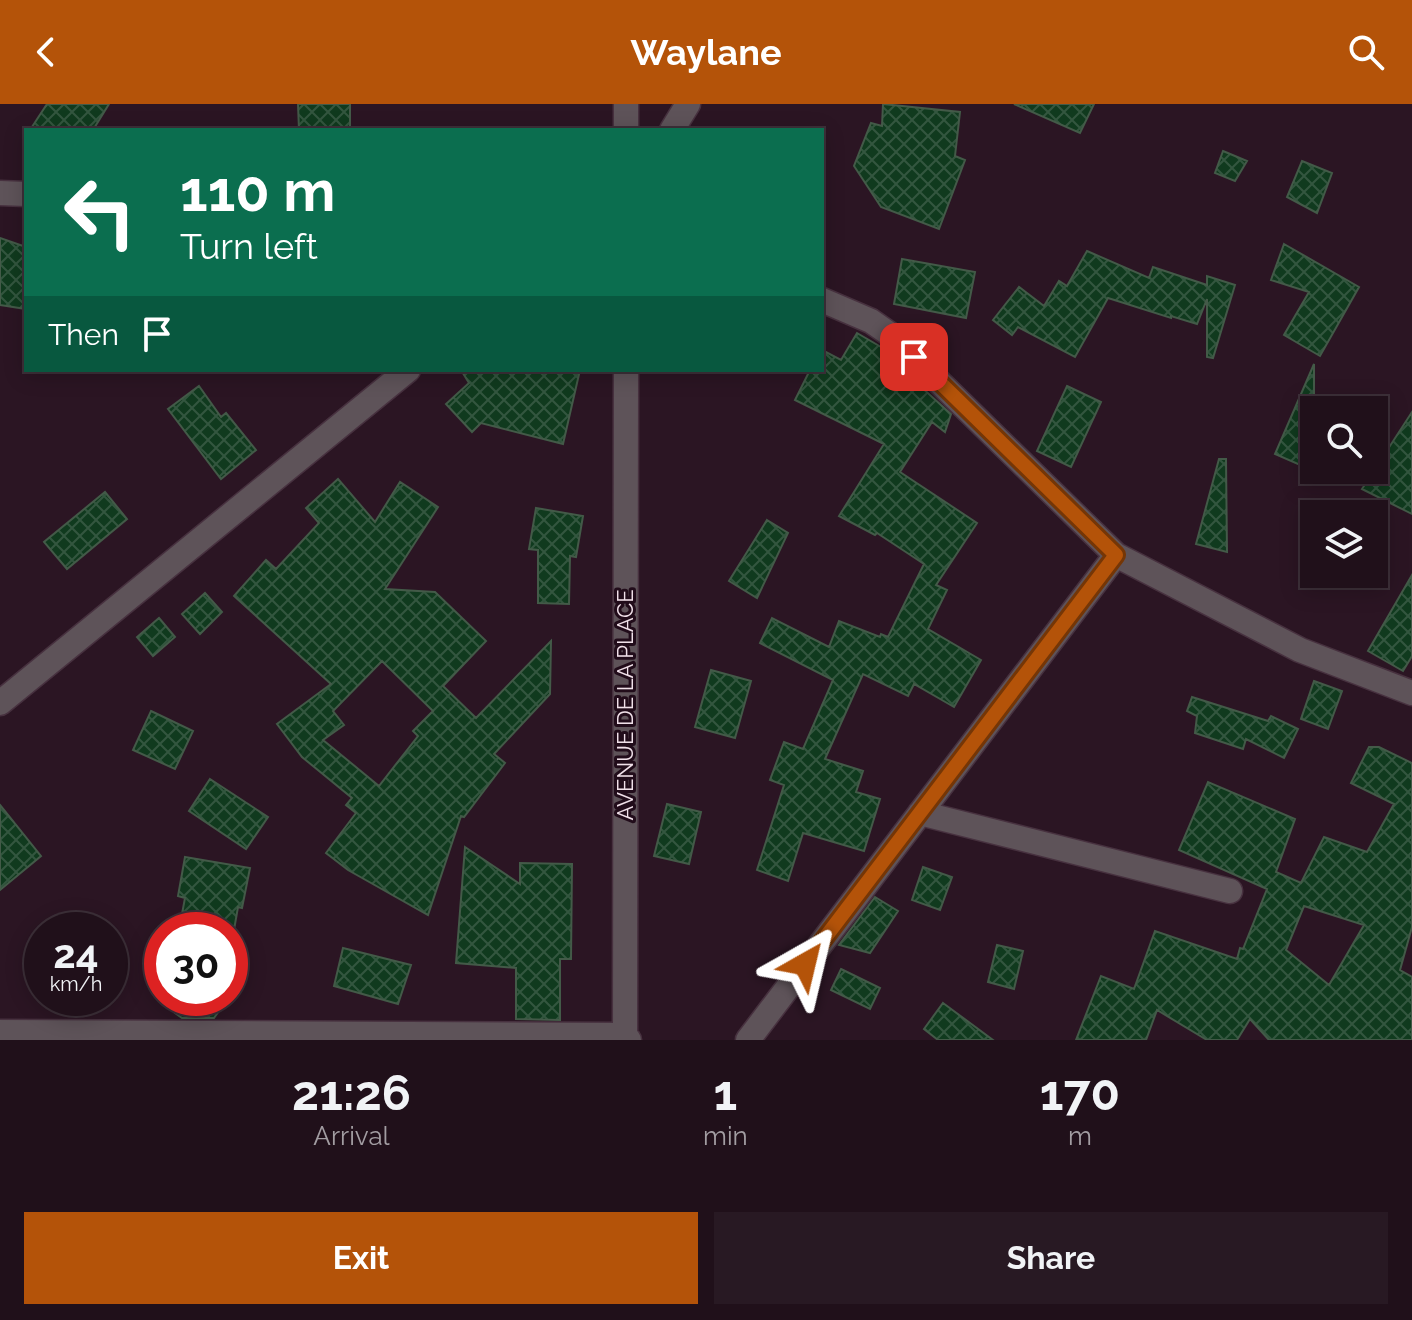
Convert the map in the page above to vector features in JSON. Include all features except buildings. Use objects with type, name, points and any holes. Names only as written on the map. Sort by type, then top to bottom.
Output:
[{"type":"street","points":[[626,104],[626,128]]},
{"type":"street","points":[[673,128],[688,104]]},
{"type":"street","points":[[0,193],[24,194]]},
{"type":"street","points":[[824,301],[871,321],[891,335],[1116,555],[1300,650],[1412,693]]},
{"type":"street","points":[[0,703],[406,372]]},
{"type":"street","name":"AVENUE DE LA PLACE","points":[[626,372],[626,1038]]},
{"type":"street","points":[[748,1040],[1116,555]]},
{"type":"street","points":[[920,813],[1230,891]]},
{"type":"street","points":[[0,1032],[626,1038]]},
{"type":"route","points":[[805,964],[1116,555],[914,357]]}]
